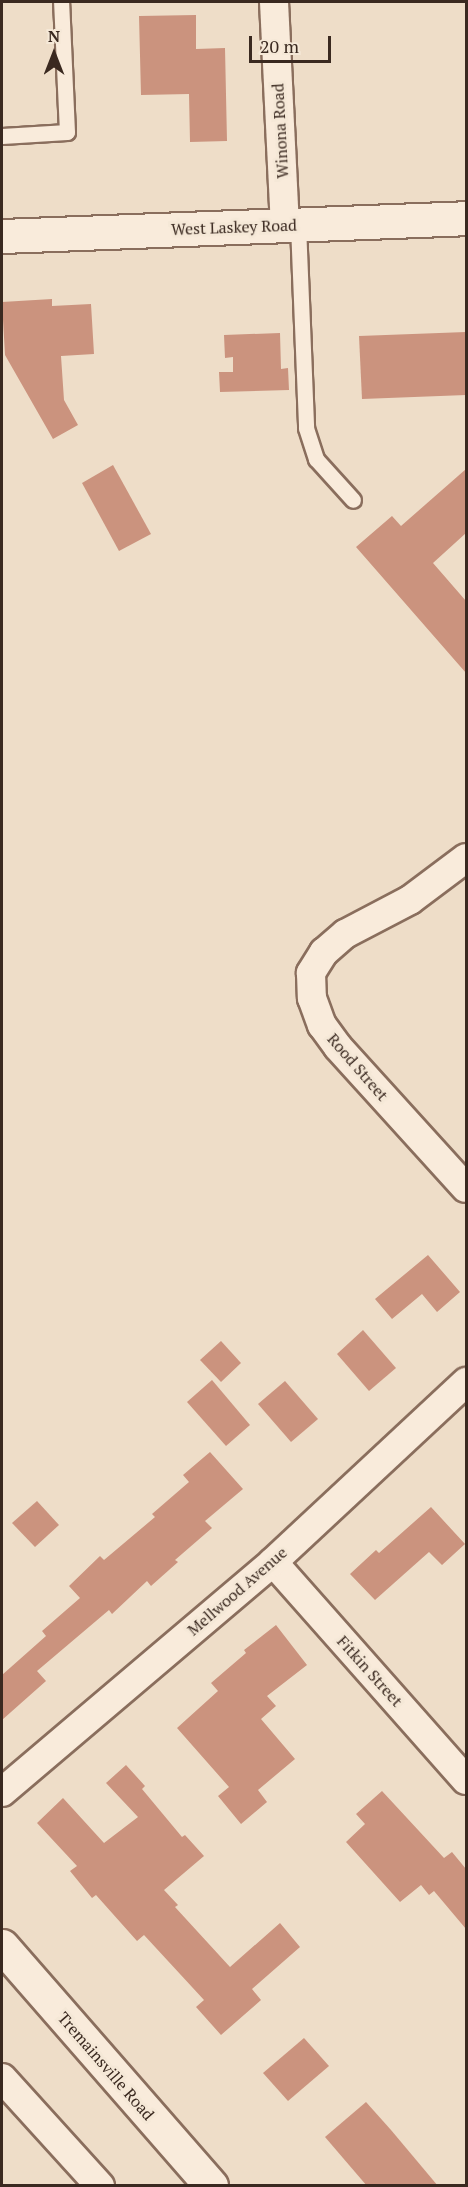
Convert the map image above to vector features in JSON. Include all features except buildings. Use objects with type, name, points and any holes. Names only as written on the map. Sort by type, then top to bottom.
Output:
[{"type":"main road","name":"West Laskey Road","points":[[2,236],[466,218]]},
{"type":"main road","name":"Tremainsville Road","points":[[2,1946],[211,2186]]},
{"type":"street","name":"Winona Road","points":[[274,2],[292,225]]},
{"type":"street","name":"Rood Street","points":[[466,858],[410,900],[345,934],[324,952],[311,973],[312,998],[327,1032],[466,1188]]},
{"type":"street","name":"Mellwood Avenue","points":[[2,1792],[273,1562],[466,1382]]},
{"type":"street","name":"Fitkin Street","points":[[273,1562],[466,1780]]},
{"type":"street","points":[[2,2078],[99,2186]]},
{"type":"lane","points":[[2,136],[68,132],[61,2]]},
{"type":"lane","points":[[292,225],[306,428],[316,459],[352,500]]}]
